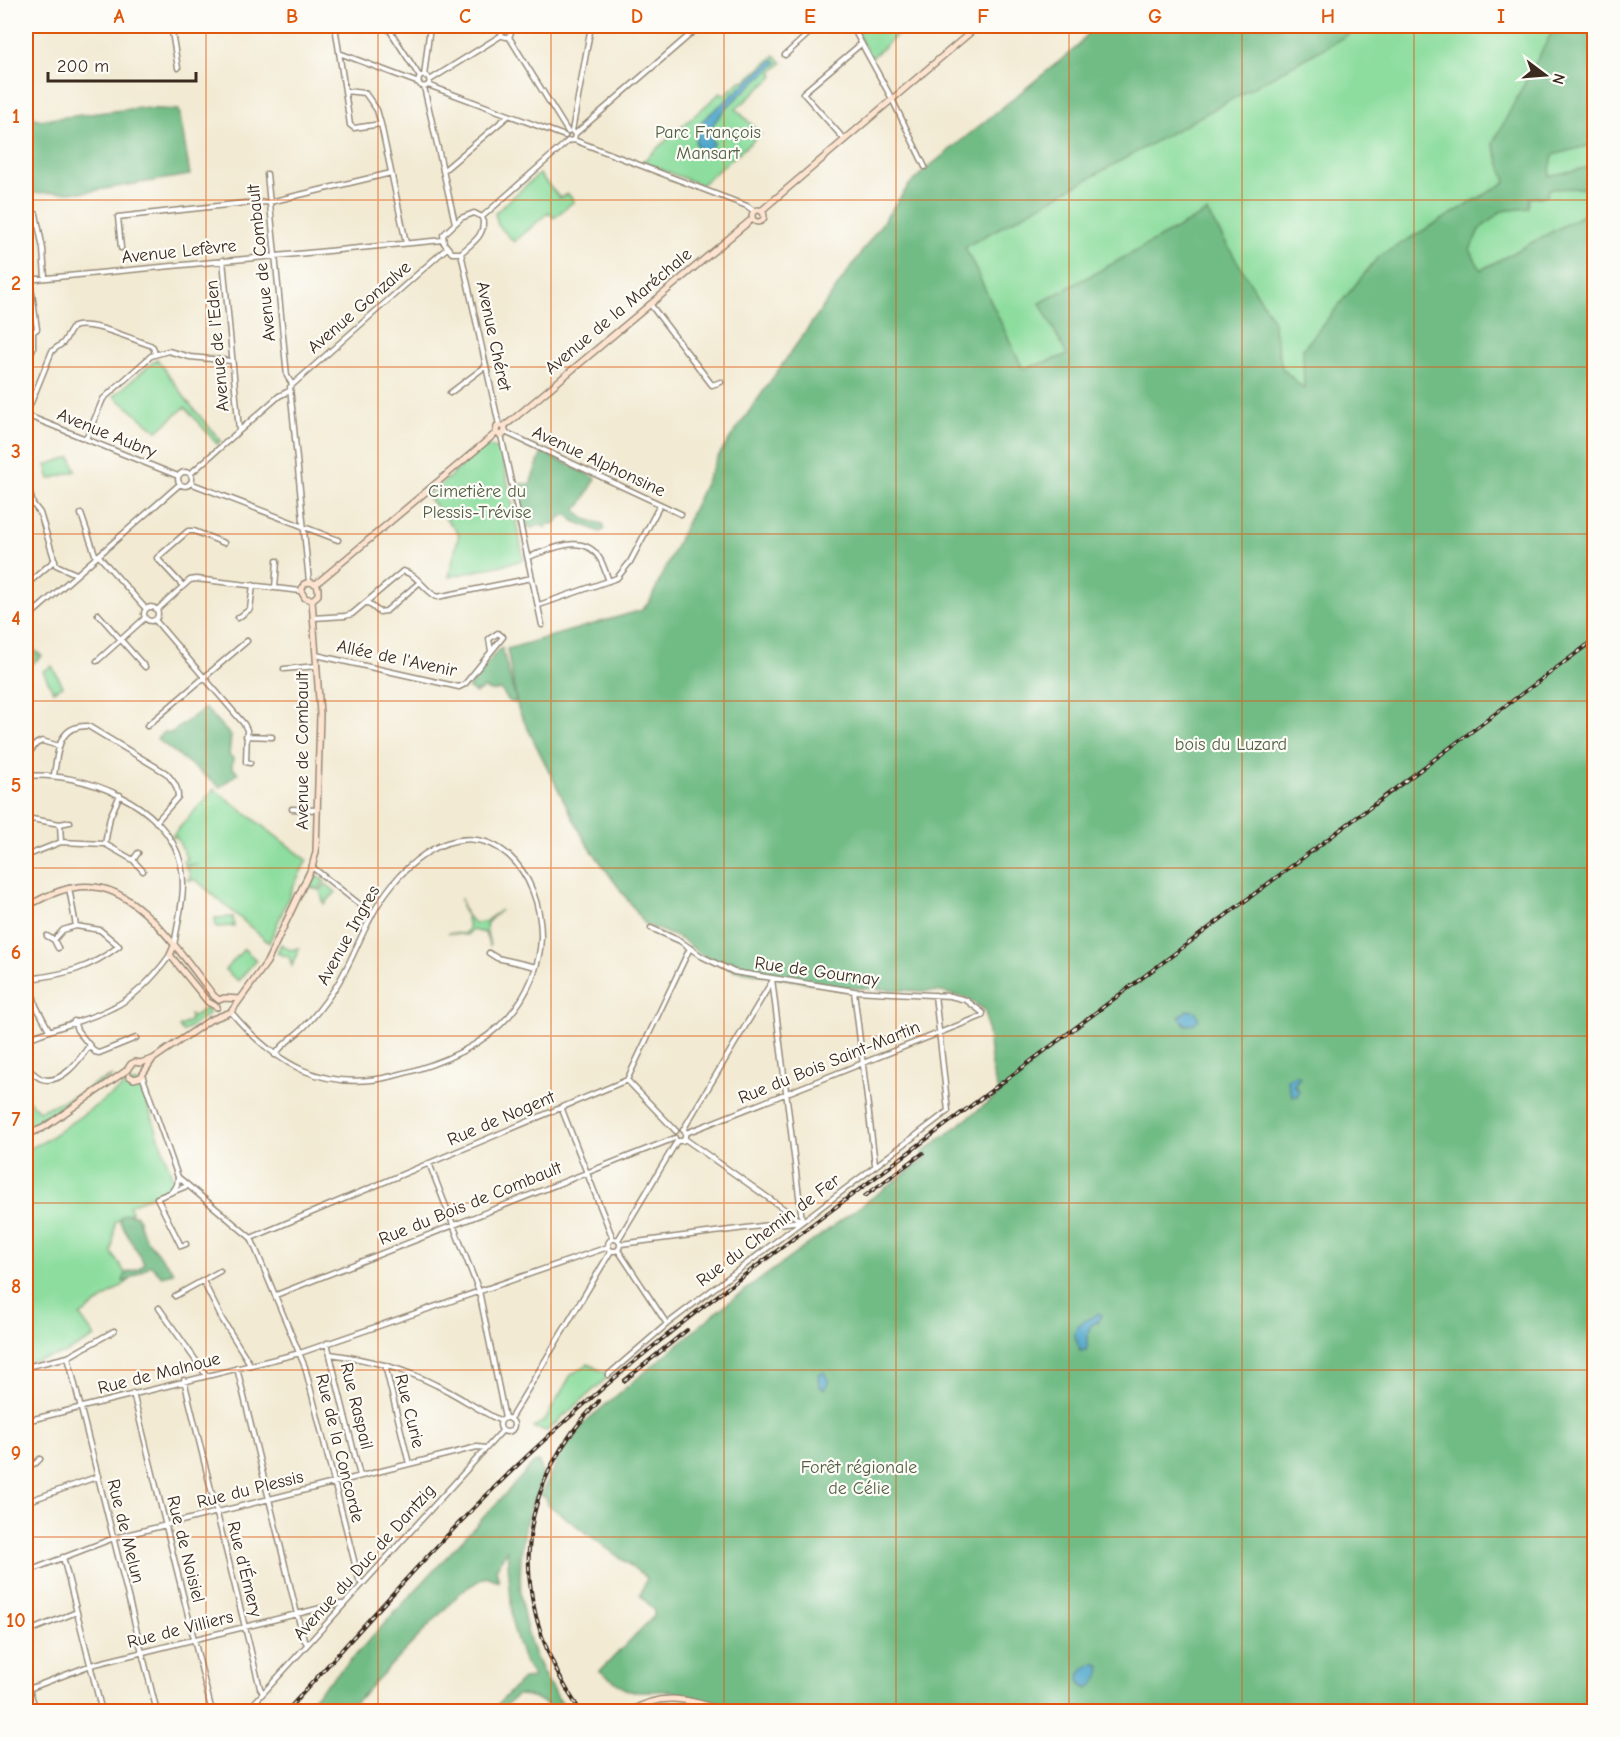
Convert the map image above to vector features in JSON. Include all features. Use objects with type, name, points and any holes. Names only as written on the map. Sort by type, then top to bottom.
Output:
[{"type":"street","points":[[171,26],[178,68]]},
{"type":"street","points":[[334,26],[350,125],[354,128],[381,124]]},
{"type":"street","points":[[387,26],[426,86],[454,224]]},
{"type":"street","points":[[421,78],[430,26]]},
{"type":"street","points":[[502,35],[502,27],[510,29],[517,26]]},
{"type":"street","points":[[568,141],[591,26]]},
{"type":"street","points":[[570,133],[700,26]]},
{"type":"street","points":[[785,55],[817,26]]},
{"type":"street","points":[[852,26],[892,99],[925,167]]},
{"type":"street","points":[[482,218],[568,141],[574,140],[747,206],[754,211],[761,211],[978,26]]},
{"type":"street","points":[[510,29],[509,37],[574,140]]},
{"type":"street","points":[[426,86],[429,80],[502,35]]},
{"type":"street","points":[[502,35],[509,37]]},
{"type":"street","points":[[844,139],[803,93],[861,44]]},
{"type":"street","points":[[339,53],[429,80]]},
{"type":"street","points":[[426,86],[508,116],[570,133]]},
{"type":"street","points":[[345,92],[365,93],[377,111],[406,243]]},
{"type":"street","points":[[443,171],[508,116]]},
{"type":"street","points":[[121,248],[118,217],[270,202],[391,173]]},
{"type":"street","name":"Avenue de Combault","points":[[267,174],[309,582]]},
{"type":"street","points":[[754,211],[752,219],[757,222],[762,220],[764,215],[761,211]]},
{"type":"street","points":[[474,213],[482,218],[483,230],[480,236],[461,253],[452,253],[447,248],[442,240],[443,235],[454,224],[474,213]]},
{"type":"street","points":[[36,214],[43,249],[45,278]]},
{"type":"street","name":"Avenue de la Maréchale","points":[[316,584],[752,219]]},
{"type":"street","name":"Avenue Lefèvre","points":[[28,280],[442,240]]},
{"type":"street","name":"Avenue Gonzalve","points":[[190,474],[447,248]]},
{"type":"street","name":"Avenue Chéret","points":[[461,253],[542,625]]},
{"type":"street","name":"Avenue de l'Eden","points":[[223,260],[239,430]]},
{"type":"street","points":[[26,367],[33,348],[33,332],[37,328],[28,280]]},
{"type":"street","points":[[650,304],[712,385],[721,382]]},
{"type":"street","points":[[26,415],[52,351],[63,343],[73,327],[87,326],[106,330],[150,345],[155,354]]},
{"type":"street","points":[[86,439],[103,399],[155,354],[168,351],[190,357],[232,361]]},
{"type":"street","points":[[450,393],[486,366]]},
{"type":"street","name":"Avenue Aubry","points":[[26,415],[178,476]]},
{"type":"street","name":"Avenue Alphonsine","points":[[501,430],[681,514]]},
{"type":"street","points":[[180,483],[178,476],[183,472],[190,474],[192,478],[190,483]]},
{"type":"street","points":[[26,479],[33,504],[40,513],[56,565],[76,574]]},
{"type":"street","points":[[180,483],[186,485],[190,483],[338,540]]},
{"type":"street","points":[[26,619],[180,483]]},
{"type":"street","points":[[26,507],[33,504]]},
{"type":"street","points":[[539,606],[617,578],[624,572],[660,505]]},
{"type":"street","points":[[81,514],[97,556],[146,609],[145,618],[97,661]]},
{"type":"street","points":[[183,586],[158,558],[188,531],[194,531],[224,543]]},
{"type":"street","points":[[528,557],[569,543],[577,543],[595,553],[609,581]]},
{"type":"street","points":[[26,585],[55,560]]},
{"type":"street","points":[[275,588],[277,561]]},
{"type":"street","points":[[313,618],[345,616],[367,602],[404,571],[412,573],[430,593],[437,597],[532,578]]},
{"type":"street","points":[[157,610],[190,580],[196,579],[301,591]]},
{"type":"street","points":[[309,582],[316,584],[318,595],[312,600],[305,598],[301,591],[304,584],[309,582]]},
{"type":"street","points":[[367,602],[379,612],[386,611],[420,582]]},
{"type":"street","points":[[238,618],[250,609],[253,585]]},
{"type":"street","name":"Avenue de Combault","points":[[153,1059],[240,999],[254,982],[271,954],[312,867],[316,852],[320,714],[312,600]]},
{"type":"street","points":[[146,609],[153,607],[157,610]]},
{"type":"street","points":[[155,620],[158,617],[157,610]]},
{"type":"street","points":[[98,614],[145,667]]},
{"type":"street","points":[[145,618],[155,620],[244,724],[246,762],[250,763]]},
{"type":"street","name":"Allée de l'Avenir","points":[[316,655],[459,687],[465,684],[503,637],[501,634],[498,633],[489,639],[491,651]]},
{"type":"street","points":[[147,726],[247,641]]},
{"type":"street","points":[[284,669],[317,666]]},
{"type":"street","points":[[54,775],[60,746],[68,730],[88,726],[166,773],[178,789],[178,797],[156,822]]},
{"type":"street","points":[[246,736],[272,737]]},
{"type":"street","points":[[29,753],[36,744],[42,741],[60,746]]},
{"type":"street","points":[[26,776],[54,775],[88,782],[120,795],[156,822],[175,848],[182,869],[182,899],[174,946],[170,955],[145,984],[112,1009],[26,1040]]},
{"type":"street","points":[[105,844],[110,817],[120,795]]},
{"type":"street","points":[[292,809],[317,810]]},
{"type":"street","points":[[26,818],[60,824],[70,822]]},
{"type":"street","points":[[60,824],[61,842]]},
{"type":"street","name":"Avenue Ingres","points":[[225,1010],[275,1055],[297,1069],[331,1080],[382,1078],[423,1067],[462,1051],[492,1032],[510,1015],[536,967],[540,946],[540,928],[536,898],[521,867],[510,855],[488,842],[470,840],[454,842],[425,854],[394,882],[372,914],[351,961],[334,990],[304,1027],[281,1046],[275,1055]]},
{"type":"street","points":[[26,856],[61,842],[105,844],[133,860],[143,871]]},
{"type":"street","points":[[133,860],[138,853]]},
{"type":"street","points":[[312,867],[372,914]]},
{"type":"street","points":[[26,907],[51,893],[69,888],[93,886],[118,894],[149,918],[225,1010]]},
{"type":"street","points":[[69,888],[76,926]]},
{"type":"street","points":[[29,979],[80,969],[99,960],[119,946],[100,930],[76,926],[63,930],[54,940]]},
{"type":"street","name":"Rue de Gournay","points":[[651,928],[680,941],[734,972],[772,981],[854,991],[935,995],[966,1000],[983,1015]]},
{"type":"street","points":[[47,936],[54,940],[58,948]]},
{"type":"street","points":[[617,1241],[676,1139],[676,1131],[627,1080],[690,948]]},
{"type":"street","points":[[489,953],[497,958],[536,967]]},
{"type":"street","points":[[170,955],[210,1005],[225,1010]]},
{"type":"street","points":[[26,972],[36,1006],[49,1030]]},
{"type":"street","points":[[190,980],[192,974],[197,974]]},
{"type":"street","points":[[772,981],[802,1221]]},
{"type":"street","points":[[772,981],[684,1131],[685,1139],[802,1221]]},
{"type":"street","points":[[854,991],[875,1165]]},
{"type":"street","points":[[206,1000],[210,992]]},
{"type":"street","points":[[935,995],[939,1033]]},
{"type":"street","points":[[219,1000],[240,999]]},
{"type":"street","points":[[225,1010],[231,1000]]},
{"type":"street","name":"Rue du Bois Saint-Martin","points":[[676,1131],[684,1131],[786,1094],[983,1015]]},
{"type":"street","points":[[74,1022],[89,1046],[99,1053],[136,1038]]},
{"type":"street","name":"Rue du Chemin de Fer","points":[[608,1375],[667,1324],[948,1111],[939,1033]]},
{"type":"street","points":[[26,1067],[40,1078],[51,1079],[71,1070],[89,1046]]},
{"type":"street","points":[[267,1048],[281,1046]]},
{"type":"street","points":[[26,1137],[44,1128],[128,1073],[131,1064],[153,1059]]},
{"type":"street","points":[[128,1073],[136,1079],[153,1059]]},
{"type":"street","points":[[140,1063],[178,1177],[177,1185],[172,1191]]},
{"type":"street","name":"Rue de Nogent","points":[[251,1238],[627,1080]]},
{"type":"street","points":[[561,1107],[585,1172],[617,1241],[618,1250],[667,1324]]},
{"type":"street","name":"Rue du Bois de Combault","points":[[276,1295],[585,1172],[676,1139],[681,1141],[685,1139]]},
{"type":"street","points":[[429,1163],[479,1291],[505,1420]]},
{"type":"street","points":[[178,1177],[251,1238]]},
{"type":"street","points":[[186,1244],[181,1246],[157,1198],[188,1185]]},
{"type":"street","points":[[330,1354],[357,1357],[436,1384],[505,1420],[513,1423],[513,1429],[506,1432],[500,1427],[505,1420],[610,1249],[609,1241],[802,1221]]},
{"type":"street","name":"Rue de la Concorde","points":[[251,1238],[300,1353],[359,1580],[362,1584]]},
{"type":"street","points":[[300,1353],[479,1291],[610,1249],[618,1250]]},
{"type":"street","points":[[175,1296],[220,1271]]},
{"type":"street","points":[[203,1281],[250,1364]]},
{"type":"street","points":[[159,1308],[206,1375]]},
{"type":"street","points":[[26,1366],[68,1357],[114,1331]]},
{"type":"street","name":"Rue Raspail","points":[[327,1343],[360,1476]]},
{"type":"street","name":"Rue de Malnoue","points":[[26,1421],[300,1353]]},
{"type":"street","name":"Rue de Melun","points":[[68,1357],[157,1712]]},
{"type":"street","name":"Rue Curie","points":[[385,1365],[409,1464]]},
{"type":"street","points":[[237,1368],[297,1614],[307,1644]]},
{"type":"street","name":"Rue d'Émery","points":[[184,1380],[263,1693]]},
{"type":"street","name":"Rue de Noisiel","points":[[133,1393],[212,1712]]},
{"type":"street","name":"Avenue du Duc de Dantzig","points":[[246,1712],[502,1431]]},
{"type":"street","name":"Rue du Plessis","points":[[26,1572],[114,1538],[477,1447],[486,1448]]},
{"type":"street","points":[[26,1467],[40,1459]]},
{"type":"street","points":[[26,1502],[99,1476]]},
{"type":"street","points":[[63,1557],[102,1712]]},
{"type":"street","name":"Rue de Villiers","points":[[27,1690],[91,1665],[344,1604]]},
{"type":"street","points":[[26,1632],[77,1612]]},
{"type":"street","points":[[27,1690],[37,1712]]},
{"type":"street","points":[[630,1712],[648,1702],[673,1698],[690,1700],[725,1712]]},
{"type":"street","points":[[517,1712],[526,1712]]},
{"type":"green space","points":[[853,26],[908,26],[871,58]]},
{"type":"green space","name":"bois du Luzard","points":[[1093,26],[1364,26],[965,247],[1023,369],[1067,355],[1040,303],[1207,212],[1272,318],[1282,368],[1304,389],[1303,349],[1378,257],[1506,182],[1493,143],[1555,26],[1594,26],[1594,144],[1553,155],[1549,176],[1594,166],[1594,193],[1583,188],[1549,189],[1547,196],[1530,198],[1528,208],[1502,211],[1479,230],[1470,250],[1481,270],[1594,209],[1594,1711],[738,1712],[671,1691],[628,1691],[600,1671],[654,1616],[654,1610],[640,1595],[647,1578],[546,1503],[547,1499],[541,1495],[563,1448],[568,1445],[585,1422],[725,1305],[925,1159],[922,1153],[999,1094],[993,1075],[985,1010],[966,998],[941,992],[837,987],[734,970],[700,954],[683,940],[645,924],[585,841],[560,793],[518,709],[507,649],[642,610],[650,601],[716,460],[909,185],[1078,46]]},
{"type":"green space","points":[[1342,26],[1594,26],[1594,481],[1023,369],[963,248]]},
{"type":"green space","name":"Parc François Mansart","points":[[775,55],[782,63],[772,72],[774,76],[736,109],[761,134],[701,185],[642,162],[721,92],[724,95],[742,80],[745,81]]},
{"type":"green space","points":[[26,58],[30,110],[34,118],[42,120],[138,108],[179,110],[190,175],[86,192],[26,193]]},
{"type":"green space","points":[[539,174],[560,198],[568,194],[574,201],[554,218],[549,212],[514,242],[498,225],[495,213]]},
{"type":"green space","points":[[157,359],[188,402],[221,441],[217,444],[185,407],[157,431],[114,396]]},
{"type":"green space","name":"Cimetière du Plessis-Trévise","points":[[487,445],[501,451],[524,560],[449,577],[459,534],[427,496]]},
{"type":"green space","points":[[542,452],[596,478],[581,505],[576,508],[583,518],[603,524],[604,530],[600,532],[574,521],[567,514],[559,518],[555,524],[548,524],[546,528],[540,525],[532,528],[522,525],[514,484],[530,484]]},
{"type":"green space","points":[[71,457],[76,471],[50,479],[46,465]]},
{"type":"green space","points":[[26,644],[42,656],[26,669]]},
{"type":"green space","points":[[502,648],[516,700],[514,703],[509,701],[501,690],[490,691],[484,688],[476,693],[468,688],[497,651]]},
{"type":"green space","points":[[52,666],[63,686],[53,691],[43,671]]},
{"type":"green space","points":[[205,708],[231,736],[229,755],[233,758],[232,767],[238,773],[220,787],[157,739],[164,732],[171,733]]},
{"type":"green space","points":[[214,789],[307,860],[269,943],[196,880],[186,880],[190,878],[189,869],[185,866],[197,865],[185,864],[183,860],[187,859],[176,836],[173,838],[172,836]]},
{"type":"green space","points":[[315,875],[325,881],[318,890],[307,885],[311,877]]},
{"type":"green space","points":[[326,884],[336,892],[324,904],[320,891]]},
{"type":"green space","points":[[501,910],[486,925],[490,947],[485,933],[472,930],[467,935],[448,933],[463,934],[468,930],[465,914],[474,923],[484,922]]},
{"type":"green space","points":[[233,917],[234,926],[216,927],[215,918]]},
{"type":"green space","points":[[281,944],[290,950],[299,948],[292,966],[289,957],[277,953]]},
{"type":"green space","points":[[244,949],[256,960],[238,981],[225,970]]},
{"type":"green space","points":[[206,1008],[209,1014],[183,1032],[179,1027],[190,1021],[190,1015],[193,1017]]},
{"type":"green space","points":[[113,1076],[39,1126],[26,1132],[26,1098],[39,1111]]},
{"type":"green space","points":[[129,1083],[139,1083],[143,1090],[173,1179],[169,1188],[129,1206],[132,1212],[115,1222],[112,1253],[130,1280],[80,1316],[95,1337],[66,1353],[26,1363],[26,1150],[43,1142]]},
{"type":"green space","points":[[125,1214],[135,1215],[139,1219],[142,1233],[173,1273],[162,1276],[151,1265],[126,1282],[123,1281],[126,1273],[139,1269],[144,1263],[120,1222],[121,1217]]},
{"type":"green space","points":[[588,1364],[609,1376],[547,1431],[533,1428],[545,1420],[571,1375]]},
{"type":"green space","points":[[539,1462],[543,1475],[527,1519],[522,1545],[521,1596],[531,1644],[540,1668],[568,1711],[555,1711],[538,1699],[523,1695],[517,1695],[501,1710],[497,1705],[523,1679],[534,1678],[523,1658],[513,1627],[507,1550],[496,1569],[499,1581],[486,1576],[462,1591],[351,1707],[341,1711],[300,1711],[345,1666],[534,1463]]},
{"type":"water","points":[[774,59],[777,63],[718,117],[712,127],[710,135],[714,143],[709,150],[697,148],[695,141],[703,120]]},
{"type":"water","points":[[1187,1010],[1196,1012],[1199,1019],[1193,1024],[1186,1025],[1179,1017]]},
{"type":"water","points":[[1296,1075],[1300,1077],[1294,1085],[1299,1091],[1297,1096],[1292,1096],[1287,1079]]},
{"type":"water","points":[[1099,1313],[1102,1315],[1099,1321],[1089,1329],[1086,1350],[1080,1351],[1075,1336],[1077,1327]]},
{"type":"water","points":[[824,1372],[829,1382],[824,1389],[820,1387],[818,1378],[820,1373]]},
{"type":"water","points":[[1094,1663],[1101,1666],[1100,1673],[1089,1688],[1082,1685],[1079,1679],[1083,1669]]},
{"type":"railway","points":[[286,1712],[469,1513],[554,1431],[644,1354],[738,1280],[1594,640]]},
{"type":"railway","points":[[865,1196],[923,1153]]},
{"type":"railway","points":[[624,1381],[687,1330]]},
{"type":"railway","points":[[581,1712],[557,1672],[541,1632],[531,1592],[529,1552],[534,1512],[548,1474],[569,1437],[599,1401]]},
{"type":"park label","name":"Forêt régionale de Célie","points":[[859,1477]]}]
